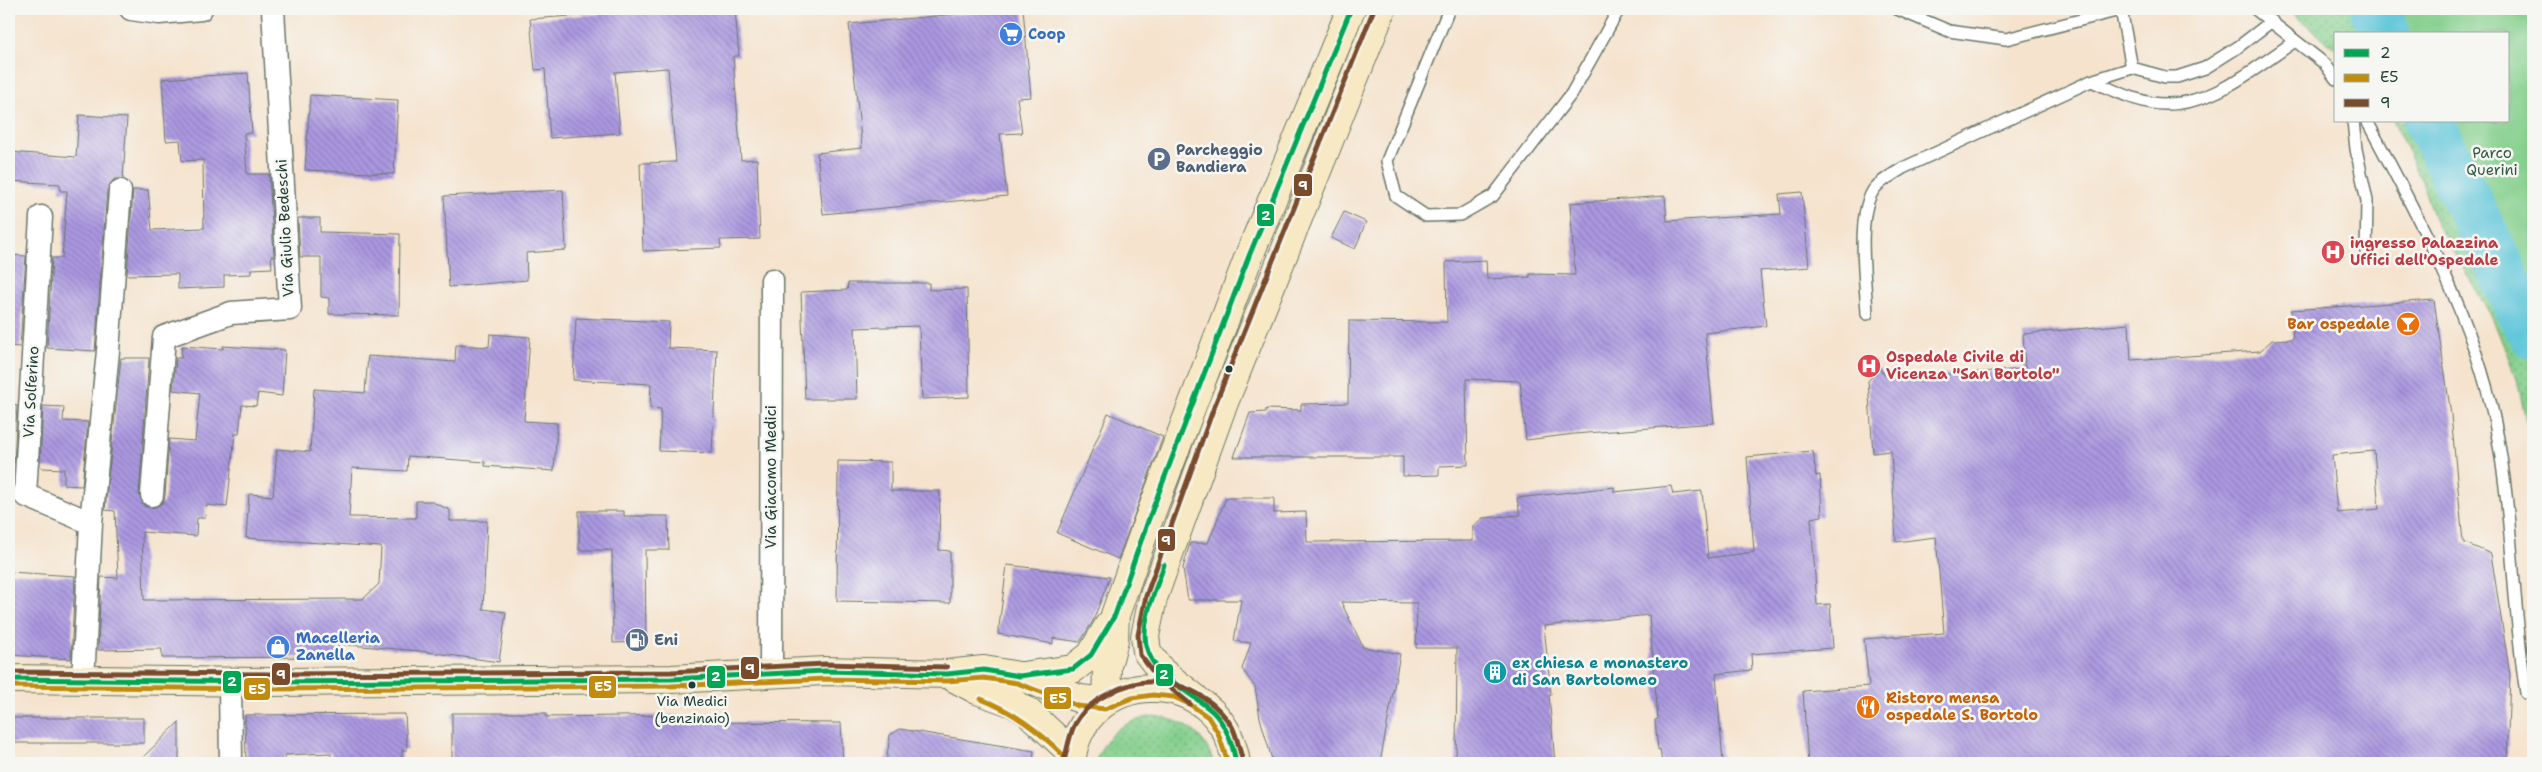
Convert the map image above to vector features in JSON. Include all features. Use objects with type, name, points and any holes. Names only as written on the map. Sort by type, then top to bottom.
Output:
[{"type":"main road","points":[[1019,676],[1073,669],[1091,655],[1115,615],[1148,521],[1249,256],[1351,9]]},
{"type":"main road","points":[[1237,758],[1225,728],[1213,712],[1162,672],[1147,652],[1145,636],[1149,612],[1221,410],[1382,9]]},
{"type":"main road","points":[[1106,702],[1107,666],[1114,640],[1115,615]]},
{"type":"main road","points":[[9,679],[230,682],[671,679],[880,671],[947,674],[984,670],[1019,676],[1080,699],[1106,702]]},
{"type":"main road","points":[[947,674],[977,690],[1013,703],[1028,712],[1072,758],[1080,732],[1092,714],[1106,702],[1130,690],[1153,687],[1176,690],[1195,698]]},
{"type":"street","points":[[131,9],[159,13],[201,9]]},
{"type":"street","name":"Via Giulio Bedeschi","points":[[152,495],[164,337],[231,313],[290,309],[273,9]]},
{"type":"street","points":[[84,681],[91,523],[108,351],[120,191]]},
{"type":"street","name":"Via Solferino","points":[[41,217],[25,495],[91,523]]},
{"type":"street","name":"Via Giacomo Medici","points":[[771,674],[772,280]]},
{"type":"street","points":[[230,682],[230,763]]},
{"type":"lane","points":[[1449,9],[1387,160],[1396,196],[1426,216],[1460,215],[1494,196],[1572,94],[1619,9]]},
{"type":"lane","points":[[1898,9],[1949,31],[2006,39],[2086,20],[2122,9],[2132,68]]},
{"type":"lane","points":[[2255,9],[2325,64],[2334,76]]},
{"type":"lane","points":[[1867,314],[1864,222],[1874,189],[1903,168],[2091,82],[2132,68],[2165,76],[2177,76],[2204,68],[2238,47],[2272,21]]},
{"type":"lane","points":[[2091,82],[2135,98],[2164,104],[2181,102],[2223,88],[2295,41]]},
{"type":"lane","points":[[2353,122],[2356,148],[2367,201],[2366,256]]},
{"type":"lane","points":[[2368,122],[2424,234],[2472,341],[2495,423],[2512,558],[2520,655],[2526,693]]},
{"type":"green space","points":[[2287,9],[2374,9],[2385,32],[2334,32],[2334,47]]},
{"type":"green space","name":"Parco Querini","points":[[2374,9],[2533,9],[2533,334],[2428,122],[2510,122],[2510,32],[2385,32]]},
{"type":"green space","points":[[2393,122],[2428,122],[2533,334],[2533,453],[2517,379],[2492,317],[2434,219],[2420,177]]},
{"type":"green space","points":[[1154,716],[1175,721],[1192,730],[1199,736],[1210,752],[1214,763],[1095,763],[1105,743],[1117,730],[1124,725]]},
{"type":"building","points":[[668,9],[735,9],[739,56],[733,56],[741,160],[757,159],[760,239],[720,240],[721,248],[643,251],[640,163],[676,162],[668,68],[615,72],[620,133],[550,138],[545,69],[535,70],[530,19]]},
{"type":"building","points":[[1023,9],[1031,97],[1017,98],[1022,133],[1000,134],[1007,196],[823,214],[817,153],[862,148],[849,24]]},
{"type":"building","points":[[248,73],[252,133],[244,133],[247,174],[269,174],[274,256],[271,256],[272,268],[251,269],[251,274],[224,275],[224,287],[178,289],[178,274],[127,275],[133,190],[148,190],[152,230],[204,228],[203,160],[182,161],[180,140],[166,141],[162,79]]},
{"type":"building","points":[[310,95],[398,100],[394,174],[305,170]]},
{"type":"building","points":[[79,115],[127,118],[123,179],[114,179],[107,190],[95,351],[47,348],[52,258],[62,258],[67,191],[60,191],[60,184],[9,181],[9,152],[76,157]]},
{"type":"building","points":[[563,190],[566,250],[526,253],[527,280],[449,287],[444,196]]},
{"type":"building","points":[[1802,192],[1809,267],[1760,271],[1766,326],[1705,333],[1714,423],[1574,434],[1526,440],[1520,381],[1466,379],[1468,465],[1439,466],[1439,475],[1403,476],[1403,457],[1234,457],[1250,413],[1266,412],[1266,409],[1301,410],[1301,404],[1348,403],[1349,321],[1447,322],[1446,262],[1486,260],[1487,279],[1530,277],[1530,274],[1575,275],[1570,203],[1665,196],[1667,221],[1781,214],[1779,194]]},
{"type":"building","points":[[1344,212],[1366,222],[1355,249],[1331,238]]},
{"type":"building","points":[[298,218],[320,218],[320,232],[400,234],[399,315],[329,314],[329,298],[321,297],[321,257],[300,257]]},
{"type":"building","points":[[9,255],[26,256],[20,347],[9,346]]},
{"type":"building","points":[[848,283],[929,283],[929,290],[967,289],[969,397],[922,399],[919,326],[855,328],[857,399],[805,399],[801,292],[847,290]]},
{"type":"building","points":[[2434,300],[2451,415],[2463,542],[2491,554],[2510,675],[2507,763],[2485,763],[2485,761],[2452,763],[2233,763],[2232,759],[2174,763],[1808,763],[1803,691],[1869,686],[1864,639],[1944,633],[1936,537],[1896,542],[1891,451],[1873,453],[1868,381],[1879,368],[1887,378],[2025,369],[2023,334],[2129,324],[2131,360],[2260,351],[2272,340],[2293,339],[2291,310]],"holes":[[[2374,451],[2379,509],[2337,513],[2332,455]]]},
{"type":"building","points":[[576,318],[669,322],[668,348],[717,350],[712,453],[659,451],[661,409],[650,408],[651,384],[573,380]]},
{"type":"building","points":[[490,334],[530,337],[524,421],[557,423],[554,471],[485,466],[485,462],[408,456],[407,471],[352,468],[349,517],[416,518],[416,501],[430,501],[450,510],[450,521],[487,521],[483,609],[506,612],[499,662],[420,651],[338,644],[338,657],[162,658],[162,649],[98,650],[101,577],[118,578],[115,511],[105,510],[121,358],[149,358],[139,494],[144,506],[152,508],[163,503],[165,496],[169,439],[195,441],[200,393],[173,390],[176,358],[181,358],[182,346],[223,349],[223,346],[285,350],[282,396],[258,393],[256,406],[242,405],[239,434],[235,434],[227,507],[206,505],[205,518],[197,518],[196,536],[142,532],[144,600],[363,599],[379,584],[381,547],[246,538],[249,494],[273,496],[277,449],[310,452],[314,389],[365,393],[368,356],[455,362],[456,345],[489,347]]},
{"type":"building","points":[[9,404],[17,405],[14,463],[9,463]]},
{"type":"building","points":[[43,406],[64,407],[63,421],[88,422],[82,486],[64,485],[64,469],[42,468],[40,465]]},
{"type":"building","points":[[1108,413],[1163,437],[1118,559],[1057,533]]},
{"type":"building","points":[[1813,451],[1816,476],[1820,475],[1822,516],[1811,518],[1817,605],[1830,604],[1833,648],[1751,654],[1752,670],[1716,674],[1723,763],[1662,763],[1660,749],[1658,750],[1655,720],[1658,719],[1649,615],[1544,626],[1555,763],[1456,763],[1457,648],[1416,648],[1417,603],[1341,602],[1363,647],[1400,654],[1380,763],[1273,763],[1260,718],[1255,687],[1242,669],[1251,643],[1234,641],[1241,600],[1188,600],[1183,568],[1190,543],[1208,543],[1226,498],[1274,498],[1274,513],[1306,512],[1307,542],[1473,541],[1473,526],[1483,518],[1520,515],[1517,498],[1614,487],[1614,492],[1671,486],[1673,494],[1702,491],[1708,558],[1754,552],[1747,457]]},
{"type":"building","points":[[838,461],[891,462],[891,491],[940,491],[939,550],[950,551],[950,603],[837,601]]},
{"type":"building","points":[[579,511],[624,511],[624,516],[668,516],[669,550],[645,550],[646,642],[613,643],[612,550],[579,550]]},
{"type":"building","points":[[1007,565],[1110,577],[1093,621],[1080,642],[1053,638],[1053,644],[998,634]]},
{"type":"building","points":[[9,572],[75,576],[71,659],[9,655]]},
{"type":"building","points":[[452,713],[546,713],[546,717],[693,715],[693,722],[841,723],[843,763],[688,763],[688,759],[636,759],[636,763],[594,763],[595,761],[546,759],[546,761],[452,760]]},
{"type":"building","points":[[405,714],[407,750],[402,750],[402,763],[331,763],[331,753],[285,755],[285,763],[246,763],[245,715]]},
{"type":"building","points":[[9,718],[144,718],[144,743],[9,743]]},
{"type":"building","points":[[179,722],[179,762],[139,761]]},
{"type":"building","points":[[900,729],[1034,751],[1033,763],[886,763],[890,735]]},
{"type":"waterway","points":[[2374,9],[2385,32]]},
{"type":"waterway","points":[[2428,122],[2533,334]]},
{"type":"transit line","name":"2","points":[[9,679],[271,682],[671,679],[825,671],[947,674],[984,670],[1019,676],[1073,669],[1091,655],[1115,615],[1148,521],[1249,256],[1351,9]]},
{"type":"transit line","name":"9","points":[[1190,704],[1157,677],[1140,655],[1138,635],[1146,596],[1214,407],[1374,9]]},
{"type":"transit line","name":"2","points":[[1164,565],[1147,617],[1145,635],[1147,649],[1152,661],[1160,671],[1203,703],[1218,717],[1228,736],[1236,763]]},
{"type":"transit line","name":"9","points":[[9,672],[271,674],[671,672],[825,664],[947,667]]},
{"type":"transit line","name":"E5","points":[[9,686],[271,689],[671,686],[825,679],[947,681],[984,678],[1017,683],[1078,706],[1105,709],[1132,698],[1153,695],[1174,697],[1191,705],[1208,717],[1218,733],[1228,763]]},
{"type":"transit line","name":"9","points":[[1064,761],[1073,728],[1083,712],[1103,697],[1124,686],[1158,682],[1175,685],[1191,691],[1206,699],[1219,711],[1233,729],[1243,761]]},
{"type":"transit line","name":"E5","points":[[981,699],[1015,716],[1035,730],[1064,756],[1064,762]]},
{"type":"place","name":"Coop","points":[[1011,34]]},
{"type":"place","name":"Parcheggio Bandiera","points":[[1159,159]]},
{"type":"place","name":"ingresso Palazzina Uffici dell'Ospedale","points":[[2333,252]]},
{"type":"place","name":"Bar ospedale","points":[[2408,324]]},
{"type":"place","name":"Ospedale Civile di Vicenza \"San Bortolo\"","points":[[1869,366]]},
{"type":"place","name":"Eni","points":[[637,640]]},
{"type":"place","name":"Macelleria Zanella","points":[[278,647]]},
{"type":"place","name":"ex chiesa e monastero di San Bartolomeo","points":[[1495,672]]},
{"type":"place","name":"Via Medici (benzinaio)","points":[[692,685]]},
{"type":"place","name":"Ristoro mensa ospedale S. Bortolo","points":[[1868,707]]}]
